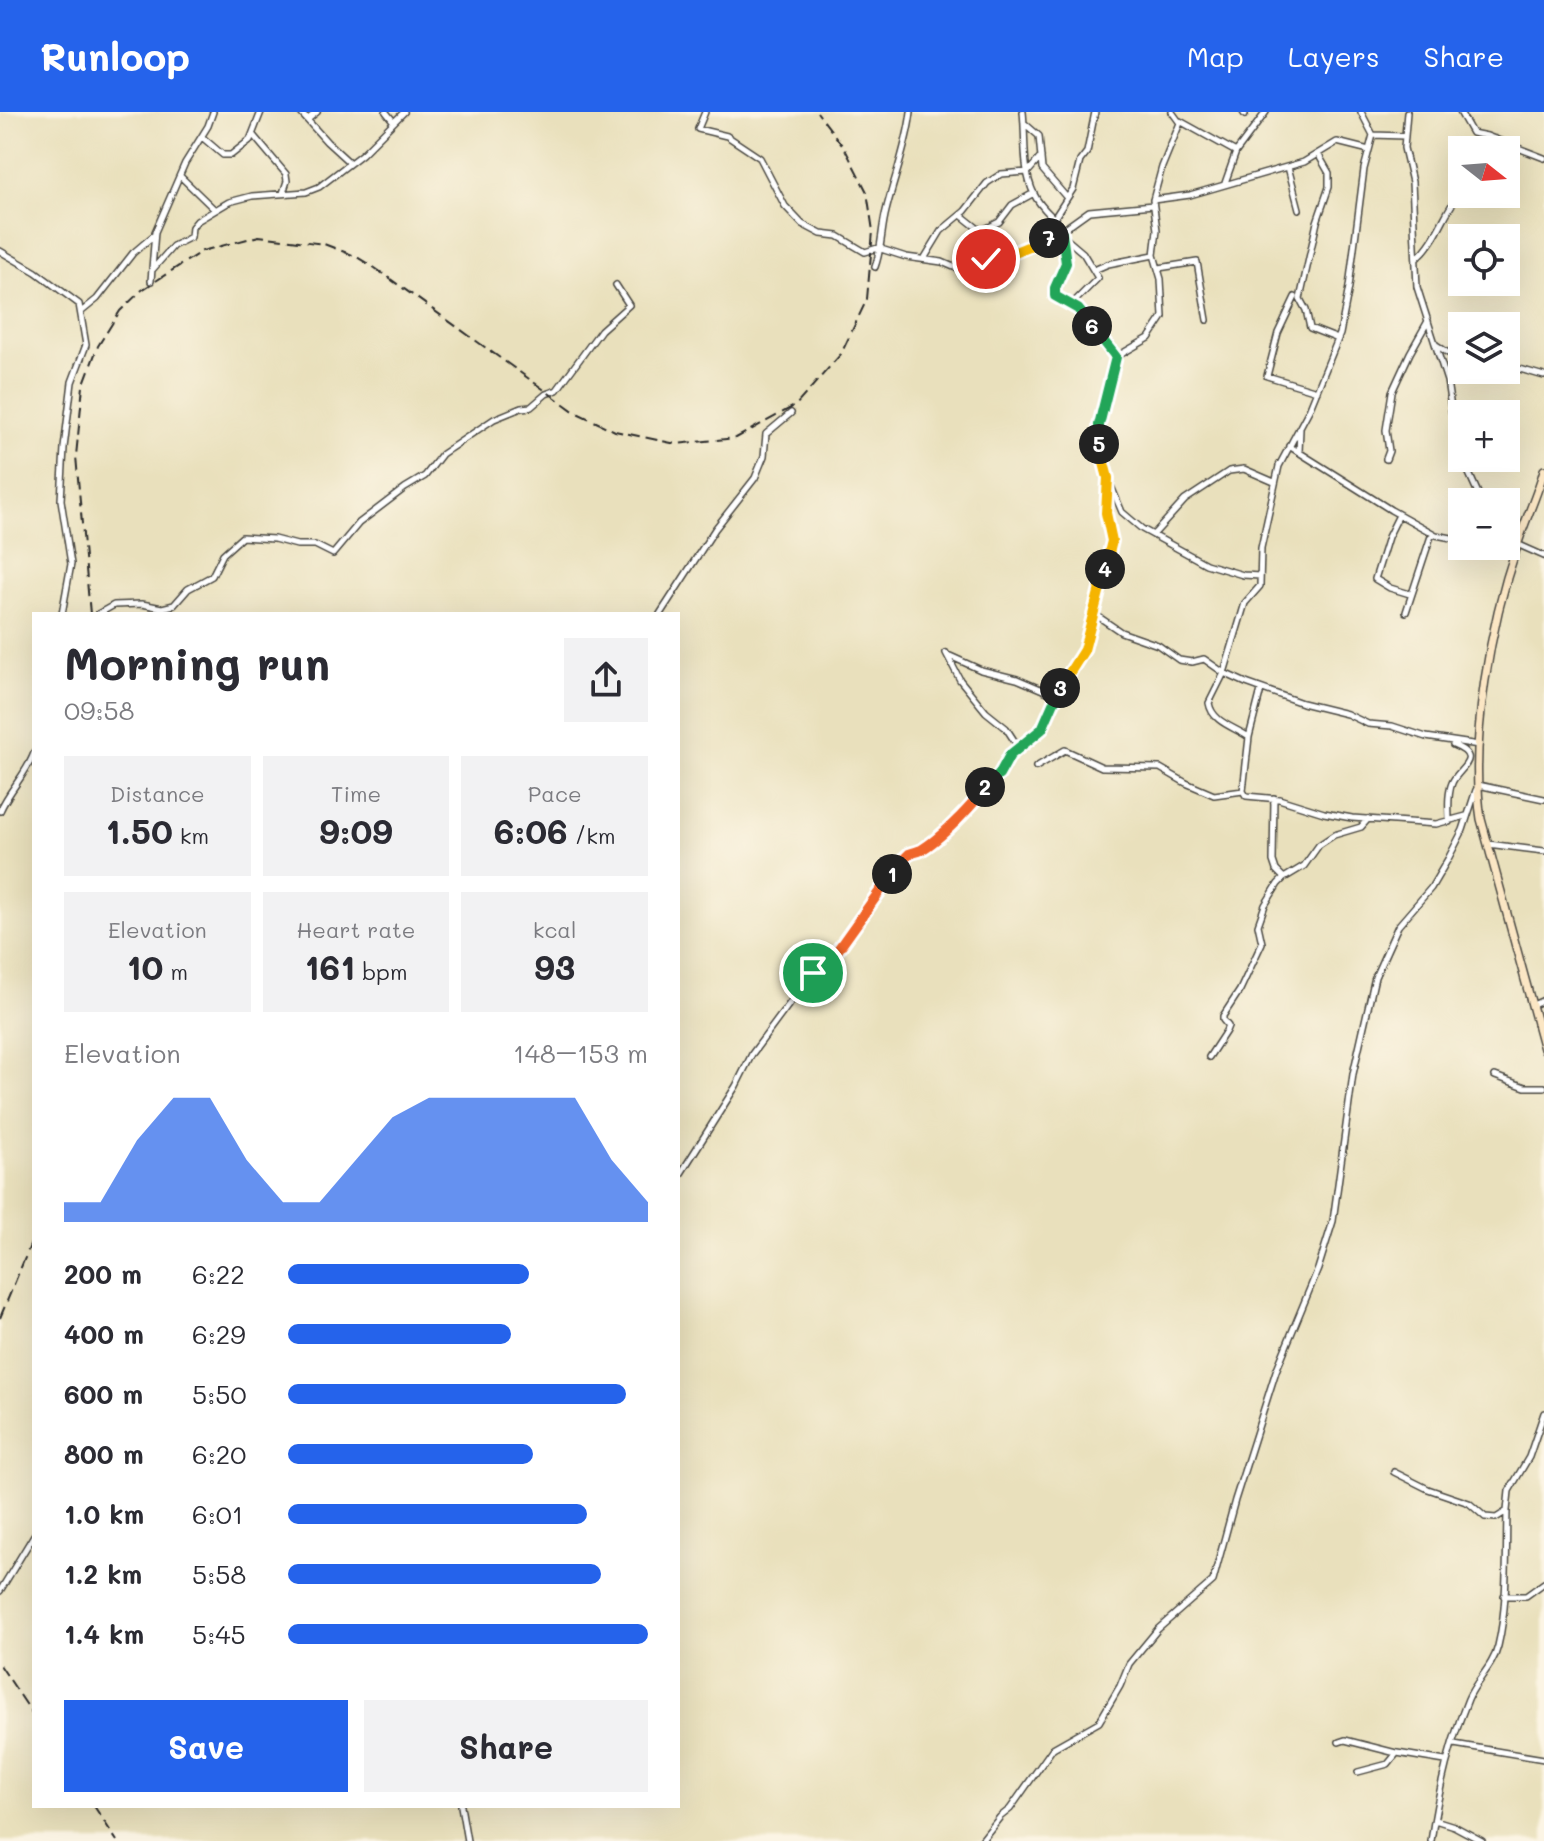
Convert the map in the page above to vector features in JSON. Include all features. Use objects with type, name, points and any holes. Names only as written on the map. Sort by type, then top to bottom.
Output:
[{"type":"street","points":[[151,281],[154,235],[189,156],[213,112]]},
{"type":"street","points":[[300,112],[350,163]]},
{"type":"street","points":[[307,120],[317,112]]},
{"type":"street","points":[[386,112],[394,122]]},
{"type":"street","points":[[153,269],[173,246],[191,237],[192,227],[197,221],[215,210],[245,197],[306,192],[319,187],[350,163],[404,112]]},
{"type":"street","points":[[705,112],[698,129],[727,136],[760,158],[785,206],[798,221],[821,234],[838,236],[865,252],[881,248],[956,268],[1032,246],[1062,233],[1089,211],[1190,195],[1288,167],[1341,141],[1369,150]]},
{"type":"street","points":[[875,267],[911,112]]},
{"type":"street","points":[[1023,112],[1028,172],[1034,193],[1046,214],[1083,253],[1098,278],[1071,305]]},
{"type":"street","points":[[1053,220],[1073,189],[1080,161],[1087,152],[1095,112]]},
{"type":"street","points":[[1172,112],[1180,121],[1236,152]]},
{"type":"street","points":[[1224,184],[1236,152],[1266,112]]},
{"type":"street","points":[[1249,737],[1225,724],[1209,707],[1224,673],[1243,608],[1259,589],[1261,548],[1274,482],[1338,339],[1347,302],[1364,169],[1373,135],[1361,112]]},
{"type":"street","points":[[1407,112],[1404,136],[1412,182],[1419,296],[1436,342],[1451,400]]},
{"type":"street","points":[[1460,112],[1469,131],[1486,136]]},
{"type":"street","points":[[202,137],[226,156],[236,152],[253,135],[259,113]]},
{"type":"street","points":[[1180,121],[1162,167],[1153,203],[1157,230],[1154,255],[1159,268],[1164,308],[1161,323],[1143,343],[1116,357],[1099,425],[1100,454],[1122,512],[1131,521],[1206,564],[1243,575],[1260,576]]},
{"type":"street","points":[[1024,123],[1039,136],[1044,172],[1067,198]]},
{"type":"street","points":[[253,135],[286,174],[283,193]]},
{"type":"street","points":[[1373,135],[1404,136]]},
{"type":"street","points":[[1520,148],[1544,158]]},
{"type":"street","points":[[1318,154],[1330,175],[1329,187],[1317,222],[1300,299],[1306,310],[1308,327],[1338,339]]},
{"type":"street","points":[[924,259],[941,231],[961,215],[990,180],[1001,174],[1028,172],[1041,157]]},
{"type":"street","points":[[1288,167],[1299,209]]},
{"type":"street","points":[[180,176],[215,210]]},
{"type":"street","points":[[981,231],[999,222],[1012,205],[1034,193]]},
{"type":"street","points":[[1416,258],[1431,242],[1448,208]]},
{"type":"street","points":[[961,215],[981,231],[998,255]]},
{"type":"street","points":[[1062,233],[1066,263],[1054,293],[1059,300],[1081,313],[1116,357]]},
{"type":"street","points":[[81,312],[102,294],[125,262],[154,235]]},
{"type":"street","points":[[0,251],[81,306],[80,317],[86,331],[86,349],[70,388],[63,461],[61,500],[71,564],[62,612]]},
{"type":"street","points":[[1094,270],[1108,264],[1154,255]]},
{"type":"street","points":[[1159,268],[1197,262],[1207,320]]},
{"type":"street","points":[[102,612],[114,605],[172,606],[188,589],[212,576],[223,554],[242,537],[274,539],[297,545],[313,544],[333,554],[359,523],[421,479],[442,454],[492,420],[531,407],[546,394],[558,389],[560,382],[601,330],[629,305],[616,285]]},
{"type":"street","points":[[1295,297],[1278,333],[1267,376],[1317,391]]},
{"type":"street","points":[[1386,459],[1389,451],[1387,420],[1392,392],[1428,320]]},
{"type":"street","points":[[1436,342],[1448,353]]},
{"type":"street","points":[[1520,369],[1544,376]]},
{"type":"street","points":[[661,612],[715,529],[741,500],[755,478],[764,456],[766,434],[791,413]]},
{"type":"street","points":[[1299,452],[1300,428]]},
{"type":"street","points":[[1288,446],[1399,515],[1448,538]]},
{"type":"street","points":[[1153,535],[1185,500],[1229,471],[1244,469],[1274,482]]},
{"type":"street","points":[[1520,537],[1544,470]]},
{"type":"street","points":[[680,1175],[736,1086],[749,1058],[810,976],[835,954],[874,902],[886,880],[907,857],[925,848],[972,805],[986,785],[999,775],[1010,755],[1042,729],[1067,674],[1084,650],[1112,541],[1106,513],[1108,478]]},
{"type":"street","points":[[1399,515],[1388,537],[1375,579],[1410,594]]},
{"type":"street","points":[[1406,612],[1432,533]]},
{"type":"street","points":[[1520,546],[1544,556]]},
{"type":"street","points":[[1513,560],[1492,639],[1477,787],[1488,844],[1544,1049]]},
{"type":"street","points":[[1093,613],[1121,632],[1158,645],[1179,660],[1192,662],[1204,659],[1224,673],[1261,690],[1347,714],[1368,724],[1392,726],[1419,735],[1479,745]]},
{"type":"street","points":[[1019,748],[1006,728],[986,712],[960,680],[947,654],[981,670],[1017,679],[1057,696]]},
{"type":"street","points":[[1261,690],[1249,737],[1243,791],[1246,796],[1274,798],[1338,816],[1448,823],[1463,830]]},
{"type":"street","points":[[1448,823],[1450,788],[1455,777],[1467,767],[1468,758],[1463,749],[1450,741]]},
{"type":"street","points":[[1036,767],[1065,750],[1102,767],[1160,768],[1214,795],[1243,791]]},
{"type":"street","points":[[0,811],[9,792],[26,773],[32,758]]},
{"type":"street","points":[[1477,787],[1544,799]]},
{"type":"street","points":[[981,1841],[1010,1809],[1053,1748],[1099,1722],[1129,1664],[1158,1629],[1213,1581],[1272,1381],[1318,1269],[1333,1221],[1351,1082],[1375,977],[1398,926],[1431,888],[1463,830],[1477,787]]},
{"type":"street","points":[[1274,798],[1273,861],[1284,878]]},
{"type":"street","points":[[1448,823],[1467,816]]},
{"type":"street","points":[[1209,1057],[1228,1026],[1223,1016],[1240,990],[1262,943],[1263,938],[1258,930],[1265,905],[1284,878],[1304,866],[1312,851],[1334,835],[1361,827],[1368,819]]},
{"type":"street","points":[[1488,844],[1544,851]]},
{"type":"street","points":[[1533,1005],[1544,1000]]},
{"type":"street","points":[[1495,1076],[1525,1087],[1544,1087]]},
{"type":"street","points":[[1431,1841],[1445,1761],[1454,1744],[1471,1692],[1495,1657],[1504,1596],[1509,1491],[1529,1457],[1544,1413]]},
{"type":"street","points":[[1394,1472],[1442,1495],[1469,1503],[1489,1518],[1498,1518],[1507,1511]]},
{"type":"street","points":[[0,1591],[32,1538]]},
{"type":"street","points":[[1504,1596],[1526,1596],[1544,1583]]},
{"type":"street","points":[[1339,1742],[1345,1740],[1445,1761]]},
{"type":"street","points":[[1454,1744],[1544,1759]]},
{"type":"street","points":[[1358,1772],[1388,1764],[1397,1753]]},
{"type":"street","points":[[461,1808],[467,1841]]},
{"type":"street","points":[[1435,1820],[1482,1841]]},
{"type":"railway","points":[[90,612],[76,456],[83,386],[98,346],[120,311],[142,290],[202,251],[259,236],[324,244],[375,268],[575,412],[615,431],[676,444],[736,438],[796,405],[841,354],[867,299],[873,231],[867,192],[845,149],[817,112]]},
{"type":"railway","points":[[0,1318],[32,1241]]},
{"type":"railway","points":[[0,1665],[32,1713]]},
{"type":"railway","points":[[95,1808],[117,1841]]},
{"type":"route","points":[[813,973],[835,954],[874,902],[886,880],[907,857],[925,848],[949,827],[972,805],[986,785],[999,775],[1010,755],[1042,729],[1061,684],[1084,650],[1109,557],[1112,541],[1106,513],[1108,478],[1100,454],[1099,425],[1116,357],[1081,313],[1055,296],[1055,288],[1066,263],[1062,233],[1015,252],[986,259]]}]
